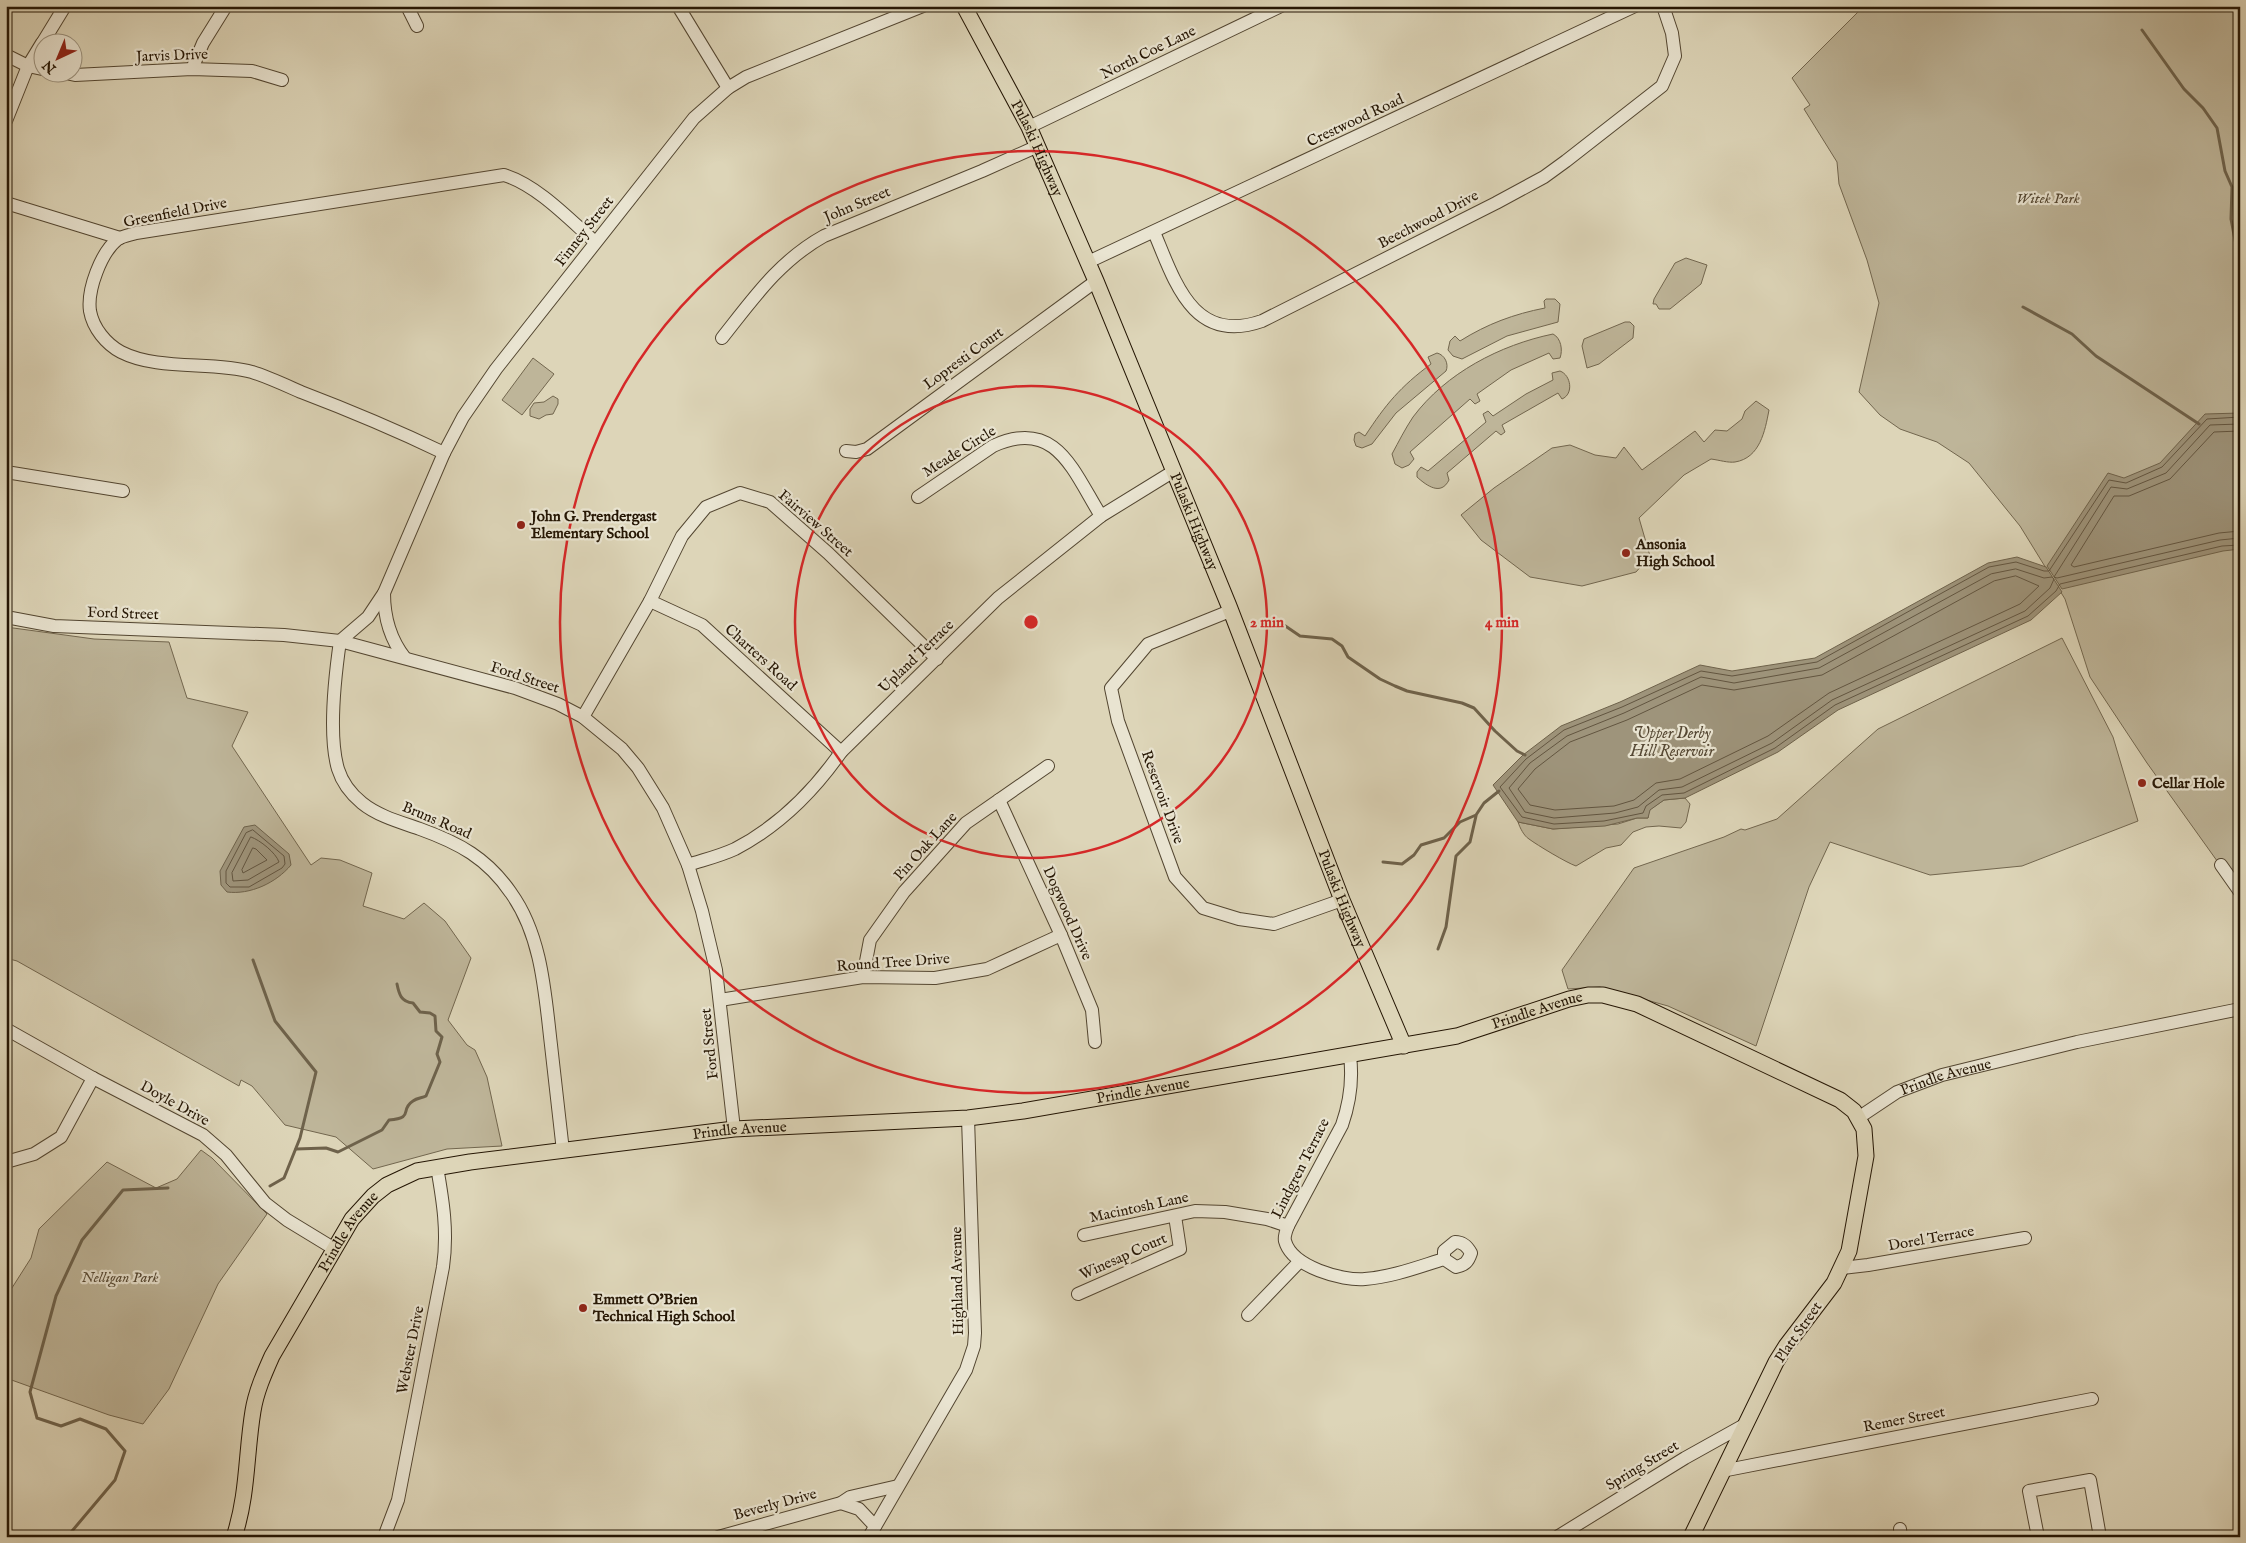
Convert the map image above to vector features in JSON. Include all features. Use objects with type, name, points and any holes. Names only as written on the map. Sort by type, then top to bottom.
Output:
[{"type":"main road","name":"Pulaski Highway","points":[[964,6],[1029,127],[1088,262],[1230,611],[1342,900],[1404,1046]]},
{"type":"main road","name":"Prindle Avenue","points":[[234,1537],[244,1500],[253,1411],[262,1377],[272,1356],[333,1248],[352,1219],[373,1196],[400,1178],[417,1171],[734,1129],[968,1118],[1023,1111],[1457,1036],[1569,999],[1603,995],[1637,1004],[1809,1085],[1849,1106],[1858,1118]]},
{"type":"main road","name":"Platt Street","points":[[1691,1537],[1722,1471],[1786,1346],[1834,1283],[1849,1251],[1866,1156],[1864,1129],[1858,1118]]},
{"type":"street","points":[[50,32],[66,6]]},
{"type":"street","points":[[192,69],[203,43],[226,6]]},
{"type":"street","points":[[407,6],[417,26]]},
{"type":"street","points":[[678,6],[728,88]]},
{"type":"street","name":"Finney Street","points":[[340,641],[368,617],[384,593],[444,453],[463,417],[496,369],[694,118],[728,88],[746,77],[923,6]]},
{"type":"street","name":"North Coe Lane","points":[[1029,127],[1281,6]]},
{"type":"street","name":"Crestwood Road","points":[[1088,262],[1635,6]]},
{"type":"street","name":"Beechwood Drive","points":[[1154,232],[1179,292],[1195,309],[1216,324],[1228,327],[1238,327],[1262,321],[1544,177],[1662,86],[1675,56],[1672,34],[1663,6]]},
{"type":"street","points":[[6,55],[32,67]]},
{"type":"street","points":[[6,121],[32,60]]},
{"type":"street","name":"Jarvis Drive","points":[[82,75],[192,69],[252,71],[282,80]]},
{"type":"street","name":"John Street","points":[[722,338],[770,278],[788,259],[807,245],[824,236],[982,172],[1038,146]]},
{"type":"street","name":"Greenfield Drive","points":[[444,453],[372,418],[250,372],[145,360],[133,357],[114,348],[98,332],[90,310],[92,288],[98,268],[112,246],[120,238],[186,224],[504,175],[518,179],[531,187],[595,242]]},
{"type":"street","points":[[6,203],[120,238]]},
{"type":"street","name":"Lopresti Court","points":[[846,451],[856,452],[867,449],[1096,281]]},
{"type":"street","name":"Meade Circle","points":[[918,498],[993,446],[1006,440],[1035,437],[1049,444],[1065,458],[1101,516]]},
{"type":"street","points":[[6,472],[123,491]]},
{"type":"street","name":"Upland Terrace","points":[[688,865],[734,850],[797,806],[820,782],[841,752],[998,598],[1101,516],[1174,472]]},
{"type":"street","name":"Fairview Street","points":[[583,717],[650,601],[682,536],[706,508],[740,493],[770,502],[828,553],[937,658]]},
{"type":"street","name":"Finney Street","points":[[384,593],[387,622],[396,647],[405,658]]},
{"type":"street","name":"Charters Road","points":[[650,601],[702,625],[841,752]]},
{"type":"street","name":"Reservoir Drive","points":[[1230,611],[1148,644],[1111,688],[1118,722],[1175,877],[1203,908],[1239,919],[1274,924],[1342,900]]},
{"type":"street","name":"Ford Street","points":[[6,617],[54,626],[284,635],[340,641],[515,688],[558,704],[583,717],[622,749],[649,782],[664,808],[688,865],[709,935],[720,1000],[734,1129]]},
{"type":"street","name":"Bruns Road","points":[[340,641],[334,716],[335,756],[343,782],[353,794],[374,812],[450,840],[478,856],[496,873],[512,893],[525,916],[535,941],[542,978],[563,1151]]},
{"type":"street","name":"Pin Oak Lane","points":[[863,977],[870,940],[904,892],[966,823],[1048,766]]},
{"type":"street","name":"Dogwood Drive","points":[[999,800],[1061,935],[1092,1010],[1095,1042]]},
{"type":"street","points":[[2221,865],[2240,892]]},
{"type":"street","name":"Round Tree Drive","points":[[720,1000],[863,977],[935,978],[987,969],[1061,935]]},
{"type":"street","name":"Prindle Avenue","points":[[1858,1118],[1897,1092],[1942,1075],[2077,1042],[2240,1009]]},
{"type":"street","name":"Doyle Drive","points":[[6,1029],[93,1078],[203,1135],[226,1156],[265,1203],[287,1220],[333,1248]]},
{"type":"street","name":"Lindgren Terrace","points":[[1350,1056],[1351,1093],[1342,1125],[1288,1226],[1284,1239],[1288,1249],[1300,1261],[1326,1273],[1362,1279],[1394,1275],[1444,1259]]},
{"type":"street","points":[[6,1162],[34,1154],[61,1137],[93,1078]]},
{"type":"street","name":"Highland Avenue","points":[[872,1531],[966,1370],[974,1346],[973,1236],[968,1118]]},
{"type":"street","name":"Webster Drive","points":[[384,1537],[398,1500],[443,1267],[446,1225],[436,1167]]},
{"type":"street","name":"Macintosh Lane","points":[[1084,1235],[1195,1211],[1225,1212],[1267,1219],[1288,1226]]},
{"type":"street","name":"Winesap Court","points":[[1078,1294],[1180,1249],[1175,1216]]},
{"type":"street","name":"Dorel Terrace","points":[[1842,1268],[2025,1238]]},
{"type":"street","points":[[1248,1315],[1300,1261]]},
{"type":"street","name":"Remer Street","points":[[1722,1471],[2092,1399]]},
{"type":"street","name":"Spring Street","points":[[1557,1537],[1685,1458],[1746,1424]]},
{"type":"street","points":[[2038,1537],[2029,1491],[2090,1480],[2100,1537]]},
{"type":"street","name":"Beverly Drive","points":[[718,1537],[841,1503],[850,1498],[898,1486]]},
{"type":"street","points":[[841,1503],[859,1509],[872,1531]]},
{"type":"green space","name":"Witek Park","points":[[1864,6],[2240,6],[2240,893],[2147,763],[2090,677],[2065,599],[2020,526],[1969,463],[1937,442],[1900,429],[1880,415],[1859,392],[1879,303],[1867,260],[1839,184],[1837,162],[1804,109],[1810,105],[1792,78]]},
{"type":"green space","points":[[1686,258],[1707,265],[1701,284],[1670,309],[1659,309],[1656,304],[1653,304],[1654,299],[1675,263]]},
{"type":"green space","points":[[1546,299],[1555,299],[1560,304],[1558,322],[1507,336],[1462,359],[1453,356],[1448,350],[1450,341],[1455,336],[1460,341],[1501,320],[1545,308],[1544,301]]},
{"type":"green space","points":[[1625,322],[1630,322],[1634,326],[1633,338],[1599,364],[1587,368],[1582,346],[1584,339]]},
{"type":"green space","points":[[1553,334],[1561,344],[1560,358],[1553,359],[1549,353],[1511,370],[1477,394],[1480,401],[1475,404],[1470,399],[1410,452],[1414,459],[1409,465],[1402,468],[1395,464],[1392,454],[1407,426],[1426,401],[1441,387],[1475,363],[1494,353],[1513,345]]},
{"type":"green space","points":[[1437,353],[1446,360],[1446,371],[1396,413],[1372,444],[1362,448],[1356,446],[1355,434],[1359,432],[1365,436],[1394,397],[1431,364],[1428,357]]},
{"type":"green space","points":[[533,358],[554,374],[522,415],[502,400]]},
{"type":"green space","points":[[1560,371],[1569,380],[1570,389],[1566,397],[1562,399],[1558,393],[1502,425],[1505,432],[1501,435],[1496,431],[1447,473],[1449,480],[1442,488],[1429,486],[1417,477],[1417,472],[1421,467],[1428,471],[1486,422],[1483,414],[1488,411],[1493,416],[1526,394],[1553,380],[1552,373]]},
{"type":"green space","points":[[553,396],[558,399],[558,404],[553,414],[539,419],[530,416],[530,409],[534,403],[544,402]]},
{"type":"green space","points":[[1756,401],[1769,410],[1763,435],[1756,449],[1750,455],[1735,462],[1711,459],[1684,475],[1639,518],[1650,556],[1636,572],[1582,586],[1530,577],[1481,540],[1461,515],[1494,488],[1552,448],[1570,445],[1595,455],[1616,458],[1624,447],[1642,470],[1695,431],[1704,442],[1715,430],[1727,431],[1742,419],[1745,411]]},
{"type":"green space","points":[[6,627],[94,639],[169,642],[187,698],[248,712],[232,746],[311,865],[321,858],[340,860],[372,873],[363,906],[404,919],[424,903],[445,921],[471,958],[448,1020],[467,1045],[475,1050],[487,1077],[502,1146],[447,1149],[373,1169],[336,1137],[285,1125],[252,1086],[241,1080],[239,1086],[17,961],[6,958]]},
{"type":"green space","points":[[2062,638],[2113,737],[2138,821],[2022,866],[1930,875],[1830,842],[1809,887],[1756,1046],[1668,1006],[1600,987],[1568,989],[1562,970],[1634,868],[1724,837],[1741,829],[1745,830],[1777,819],[1878,729]]},
{"type":"green space","points":[[1685,798],[1690,804],[1686,822],[1681,828],[1646,827],[1633,832],[1621,845],[1606,848],[1576,866],[1527,838],[1518,822],[1553,829],[1618,824],[1637,818],[1648,818],[1649,810],[1664,800]]},
{"type":"green space","name":"Nelligan Park","points":[[201,1150],[212,1158],[267,1214],[218,1284],[169,1389],[143,1424],[109,1415],[6,1378],[6,1301],[10,1291],[31,1258],[39,1229],[107,1162],[156,1188],[177,1179]]},
{"type":"water","points":[[2240,413],[2240,549],[2223,551],[2062,589],[2047,566],[2108,473],[2124,478],[2160,463],[2205,414]]},
{"type":"water","name":"Upper Derby Hill Reservoir","points":[[2017,557],[2046,567],[2062,592],[2031,620],[1838,710],[1778,752],[1685,798],[1664,800],[1650,810],[1648,818],[1637,818],[1605,826],[1553,829],[1518,822],[1493,785],[1523,755],[1561,726],[1620,702],[1700,665],[1732,671],[1815,658],[1988,563]]},
{"type":"water","points":[[255,825],[289,854],[291,865],[278,877],[253,890],[227,892],[221,885],[220,871],[244,827]]},
{"type":"waterway","points":[[2142,30],[2184,89],[2203,108],[2217,128],[2225,171],[2232,187],[2231,219],[2240,266]]},
{"type":"waterway","points":[[2023,307],[2072,334],[2096,356],[2199,424]]},
{"type":"waterway","points":[[1281,623],[1300,636],[1332,639],[1342,646],[1348,657],[1380,679],[1395,686],[1407,691],[1462,703],[1474,708],[1495,731],[1517,751],[1525,755]]},
{"type":"waterway","points":[[1383,862],[1402,864],[1414,855],[1421,845],[1444,838],[1460,822],[1476,815],[1484,803],[1499,791]]},
{"type":"waterway","points":[[1438,949],[1446,927],[1456,856],[1470,842],[1476,816]]},
{"type":"waterway","points":[[253,960],[275,1021],[316,1072],[300,1138],[284,1178],[270,1186]]},
{"type":"waterway","points":[[296,1149],[326,1148],[338,1152],[382,1130],[389,1120],[402,1117],[409,1104],[426,1096],[440,1062],[437,1054],[442,1037],[436,1031],[435,1016],[430,1013],[420,1012],[413,1003],[403,999],[397,984]]},
{"type":"waterway","points":[[67,1537],[115,1480],[125,1451],[106,1429],[80,1419],[61,1426],[37,1418],[30,1392],[56,1296],[82,1240],[123,1190],[168,1188]]},
{"type":"place","name":"John G. Prendergast Elementary School","points":[[521,525]]},
{"type":"place","name":"Ansonia High School","points":[[1626,553]]},
{"type":"place","name":"Cellar Hole","points":[[2142,783]]},
{"type":"place","name":"Emmett O'Brien Technical High School","points":[[583,1308]]}]
